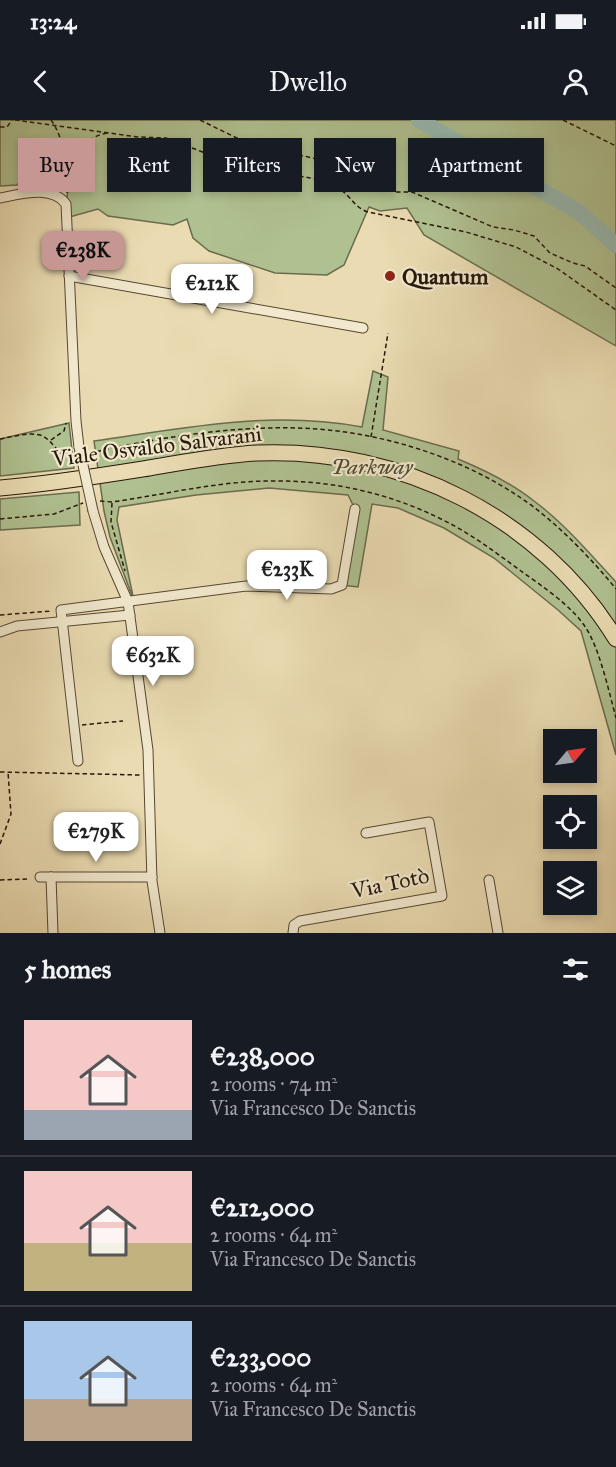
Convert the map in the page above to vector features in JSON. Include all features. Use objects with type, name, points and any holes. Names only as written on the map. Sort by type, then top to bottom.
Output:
[{"type":"main road","name":"Viale Osvaldo Salvarani","points":[[0,488],[257,453],[327,456],[380,466],[446,490],[502,521],[522,535],[581,591],[616,639]]},
{"type":"street","points":[[0,198],[43,192],[53,193],[66,204],[76,421],[92,506],[105,547],[128,602],[148,750],[152,877],[160,933]]},
{"type":"street","points":[[69,276],[363,328]]},
{"type":"street","points":[[78,760],[61,610],[246,586],[331,589],[342,585],[355,509]]},
{"type":"street","points":[[0,632],[17,626],[130,615]]},
{"type":"street","name":"Via Totò","points":[[293,933],[294,925],[300,921],[442,896],[429,822],[366,833]]},
{"type":"street","points":[[40,877],[152,877]]},
{"type":"street","points":[[51,877],[52,933]]},
{"type":"street","points":[[489,880],[498,933]]},
{"type":"path","points":[[0,128],[7,127],[14,120],[33,121],[57,127],[138,137],[166,138],[213,156],[232,175],[248,184],[287,174],[304,176],[339,188],[359,209],[466,232],[516,247],[558,268],[616,310]]},
{"type":"path","points":[[51,120],[57,127],[60,138]]},
{"type":"path","points":[[200,120],[245,142],[321,160],[373,185],[396,192],[412,192],[493,227],[534,236],[550,253],[585,266],[616,288]]},
{"type":"path","points":[[563,120],[616,146]]},
{"type":"path","points":[[94,138],[100,134],[111,133]]},
{"type":"path","points":[[66,204],[68,192]]},
{"type":"path","points":[[370,438],[388,333]]},
{"type":"path","points":[[0,439],[34,434],[41,435],[50,441],[66,429],[66,414]]},
{"type":"path","points":[[92,506],[221,484],[281,481],[347,488],[400,501],[443,519],[489,547],[534,580],[582,622],[597,655],[616,718]]},
{"type":"path","points":[[112,502],[111,522],[127,575]]},
{"type":"path","points":[[0,519],[54,514],[83,503]]},
{"type":"path","points":[[0,615],[61,610]]},
{"type":"path","points":[[74,725],[123,721]]},
{"type":"path","points":[[0,772],[148,775]]},
{"type":"path","points":[[0,844],[11,814],[8,772]]},
{"type":"path","points":[[0,880],[40,877]]},
{"type":"green space","points":[[0,120],[616,120],[616,346],[424,235],[407,208],[380,211],[369,207],[344,265],[327,275],[275,273],[209,251],[193,238],[187,219],[173,225],[108,216],[98,209],[66,218],[68,192],[95,192],[95,138],[18,138],[18,184],[0,186]]},
{"type":"green space","name":"Parkway","points":[[373,371],[388,377],[383,430],[459,451],[458,459],[507,483],[556,519],[616,582],[616,755],[581,631],[494,558],[444,528],[398,508],[372,504],[358,587],[342,585],[355,509],[348,495],[269,488],[196,495],[119,507],[117,520],[134,601],[110,537],[94,441],[195,426],[261,421],[328,422],[362,427]]},
{"type":"green space","points":[[69,423],[74,468],[0,476],[0,439]]},
{"type":"green space","points":[[79,492],[80,525],[0,530],[0,499]]},
{"type":"waterway","points":[[419,120],[579,212],[616,245]]},
{"type":"place","name":"Quantum","points":[[390,276]]}]
